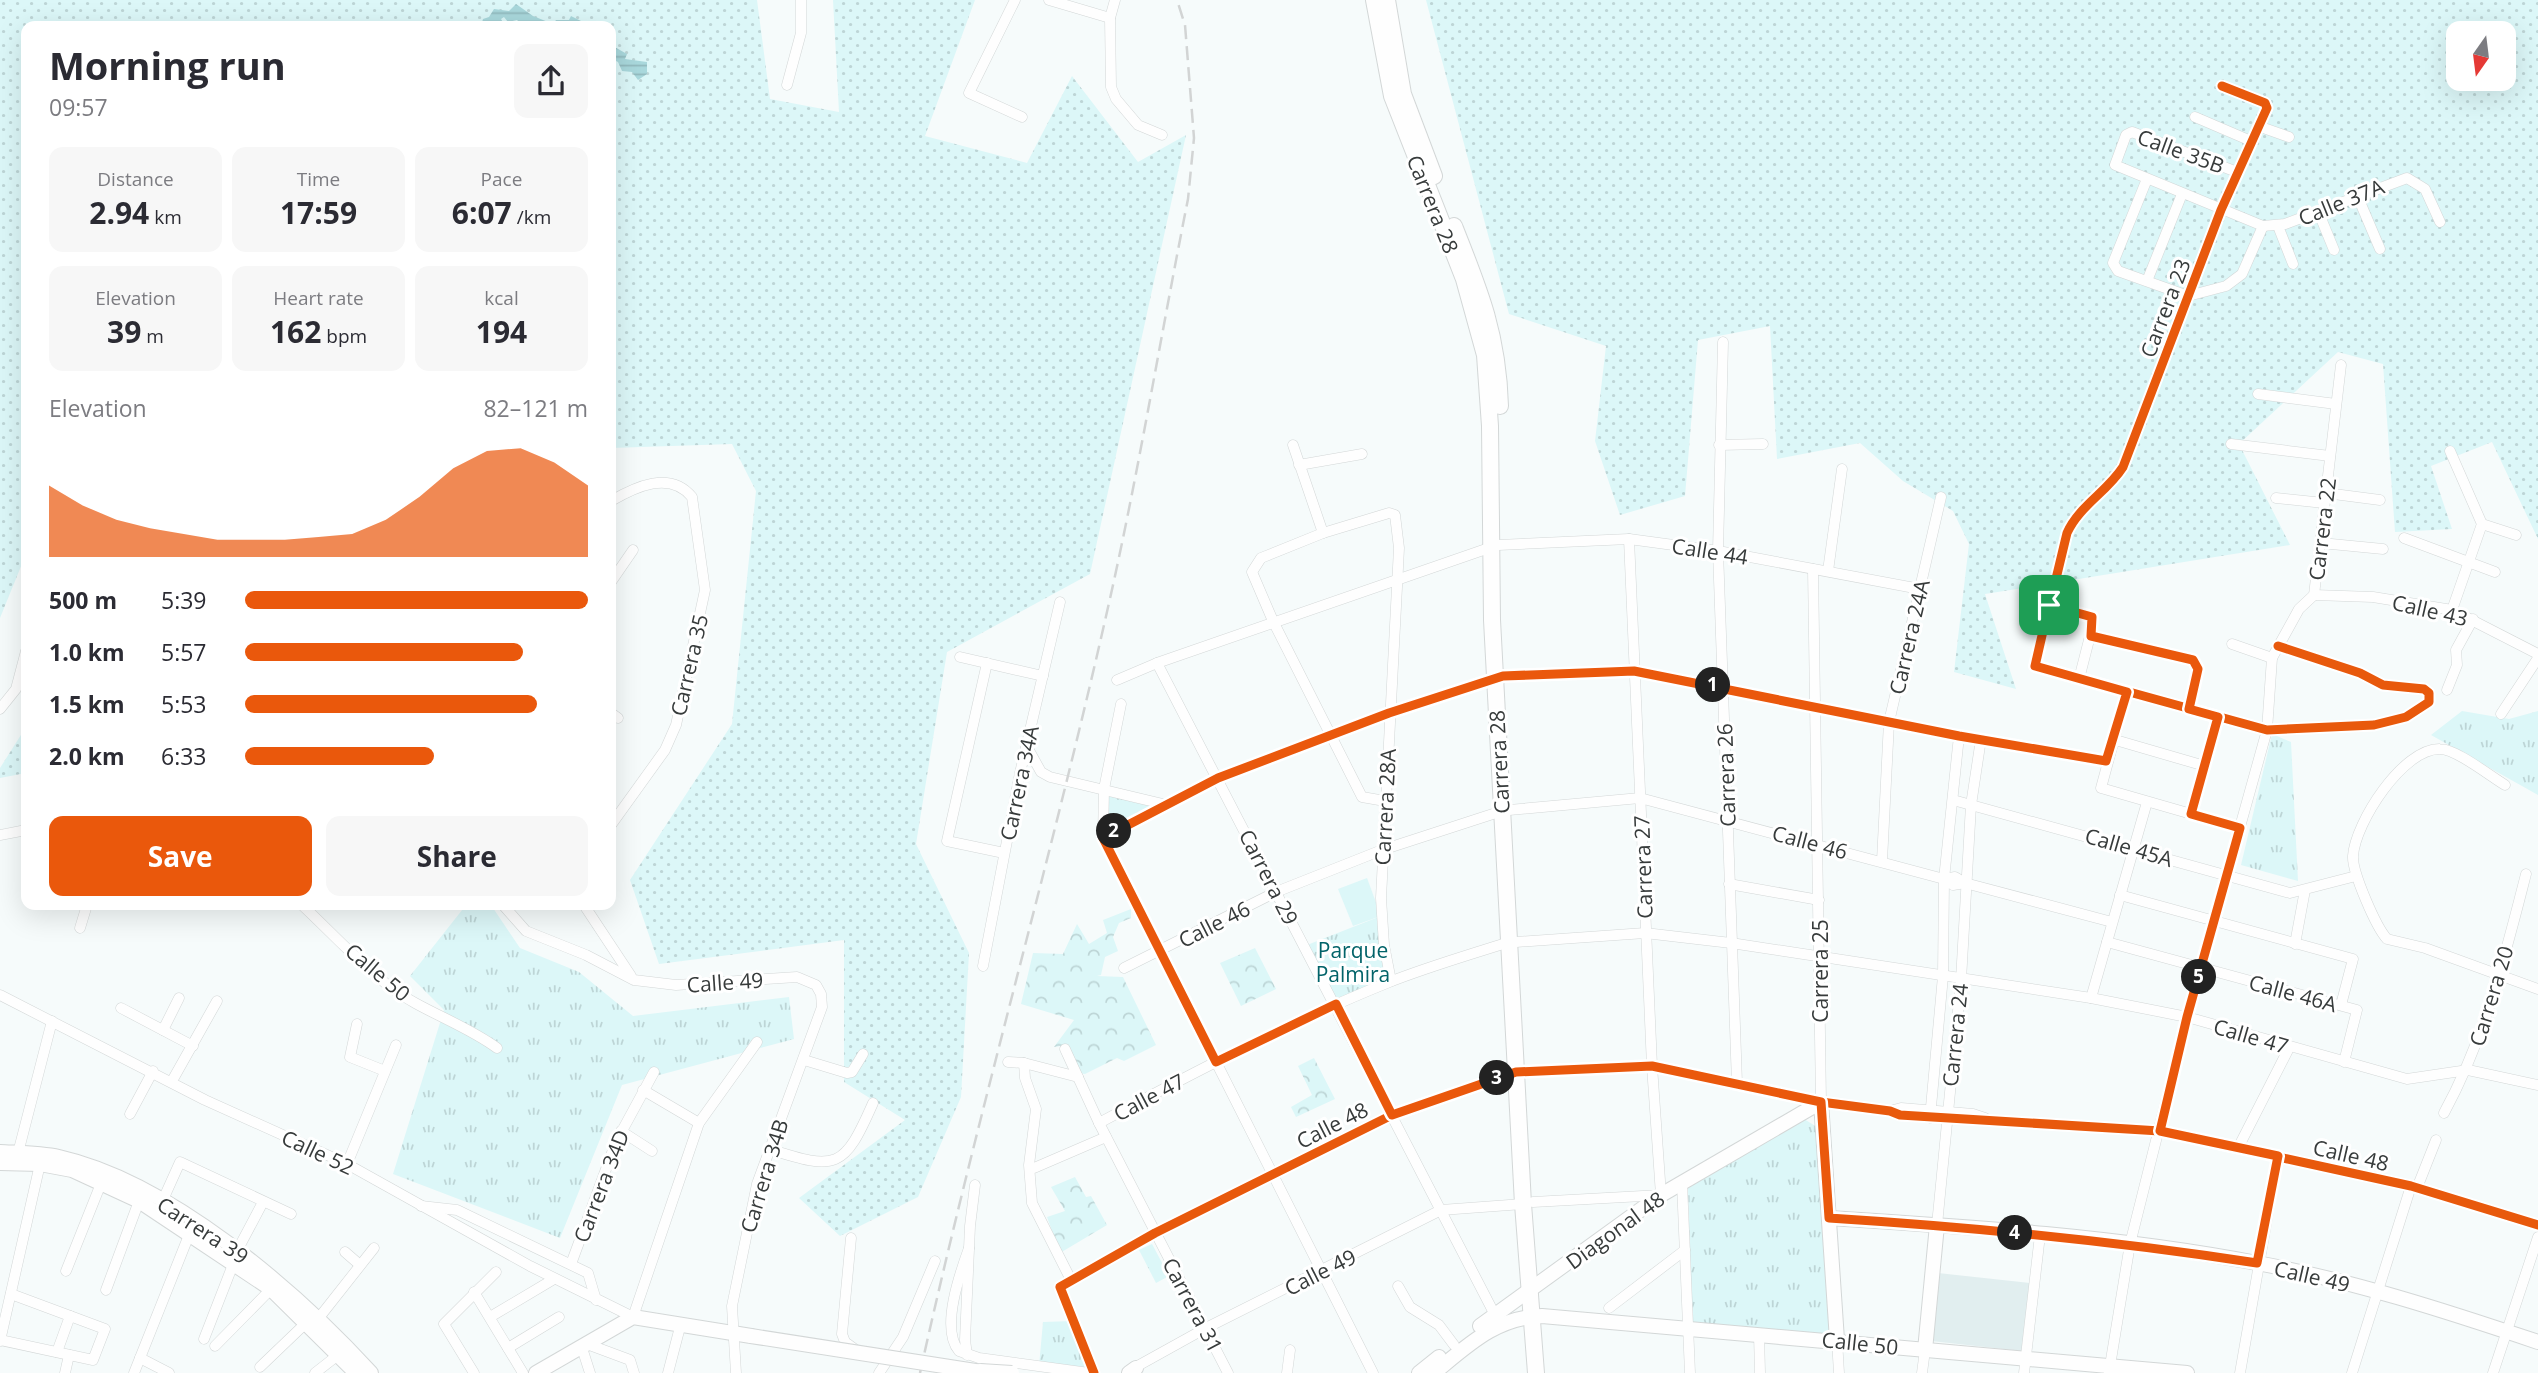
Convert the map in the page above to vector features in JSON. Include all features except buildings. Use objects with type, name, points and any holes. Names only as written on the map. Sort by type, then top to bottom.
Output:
[{"type":"main road","name":"Carrera 28","points":[[1374,0],[1391,96],[1479,305]]},
{"type":"main road","name":"Carrera 28","points":[[1387,0],[1397,67],[1410,115],[1485,324],[1500,431],[1494,546],[1512,942],[1536,1316],[1536,1373]]},
{"type":"main road","name":"Carrera 28","points":[[1536,1316],[1547,1373]]},
{"type":"street","points":[[787,85],[801,33],[801,0]]},
{"type":"street","points":[[1015,0],[969,93],[1022,117]]},
{"type":"street","points":[[1049,0],[1110,19]]},
{"type":"street","points":[[1115,0],[1110,19],[1111,87],[1116,99],[1138,125],[1162,135]]},
{"type":"street","name":"Carrera 23","points":[[2049,605],[2067,533],[2078,514],[2114,481],[2123,467],[2221,210],[2267,108],[2265,103],[2222,86]]},
{"type":"street","points":[[2195,117],[2251,141]]},
{"type":"street","points":[[2258,126],[2289,137]]},
{"type":"street","name":"Calle 35B","points":[[2126,135],[2132,132],[2237,173]]},
{"type":"street","name":"Calle 37A","points":[[2126,135],[2115,165],[2263,226],[2278,226],[2402,178],[2413,179],[2425,189],[2440,222]]},
{"type":"street","points":[[2147,179],[2113,263],[2118,271],[2188,296]]},
{"type":"street","points":[[2147,281],[2182,194]]},
{"type":"street","points":[[2357,195],[2380,249]]},
{"type":"street","points":[[2318,211],[2334,250]]},
{"type":"street","name":"Carrera 23","points":[[2188,296],[2235,281],[2242,274],[2263,226]]},
{"type":"street","points":[[2278,226],[2293,264]]},
{"type":"street","name":"Carrera 26","points":[[1723,342],[1718,445],[1718,551],[1737,1083]]},
{"type":"street","name":"Carrera 22","points":[[2109,1369],[2130,1244],[2187,1017],[2216,922],[2267,730],[2272,658],[2299,608],[2314,595],[2341,365]]},
{"type":"street","points":[[2258,394],[2336,404]]},
{"type":"street","points":[[1718,445],[1763,444]]},
{"type":"street","points":[[2231,444],[2330,456]]},
{"type":"street","points":[[1293,445],[1324,533],[1261,558],[1252,572],[1273,621],[1362,797],[1385,801]]},
{"type":"street","points":[[2449,451],[2482,524],[2452,610]]},
{"type":"street","points":[[1299,466],[1362,454]]},
{"type":"street","points":[[1828,571],[1842,468]]},
{"type":"street","name":"Carrera 35","points":[[616,498],[638,485],[669,484],[685,488],[692,497],[704,574],[702,610],[670,737],[665,750],[616,818]]},
{"type":"street","name":"Carrera 24A","points":[[1882,861],[1889,722],[1941,497]]},
{"type":"street","points":[[2276,498],[2380,500]]},
{"type":"street","name":"Carrera 28A","points":[[1324,533],[1386,513],[1395,515],[1399,537],[1382,850],[1384,945],[1391,981]]},
{"type":"street","points":[[2482,524],[2516,535]]},
{"type":"street","points":[[2404,538],[2495,572]]},
{"type":"street","name":"Calle 44","points":[[1117,680],[1273,621],[1494,546],[1629,539],[1718,551],[1920,589]]},
{"type":"street","name":"Carrera 27","points":[[1629,539],[1645,933],[1661,1195]]},
{"type":"street","points":[[2321,543],[2384,549]]},
{"type":"street","points":[[616,575],[633,550]]},
{"type":"street","name":"Carrera 25","points":[[1814,569],[1818,709],[1821,1102],[1839,1373]]},
{"type":"street","name":"Calle 43","points":[[2314,595],[2372,597],[2452,610],[2473,618],[2538,656]]},
{"type":"street","name":"Carrera 34A","points":[[983,965],[1026,745],[1060,602]]},
{"type":"street","points":[[2079,679],[2091,636],[2092,617],[2049,605],[2034,662],[2038,669],[2267,730],[2330,729],[2395,721],[2419,710],[2430,697],[2424,689],[2383,685],[2360,674],[2278,646]]},
{"type":"street","points":[[2446,690],[2457,665],[2456,650],[2473,618]]},
{"type":"street","points":[[2091,636],[2197,664],[2189,709]]},
{"type":"street","points":[[2232,644],[2272,658]]},
{"type":"street","points":[[2501,714],[2538,656]]},
{"type":"street","points":[[960,657],[1043,676]]},
{"type":"street","points":[[987,663],[947,841],[1004,853]]},
{"type":"street","name":"Carrera 29","points":[[1157,663],[1495,1315]]},
{"type":"street","points":[[1103,838],[1163,804],[1218,778],[1389,713],[1499,676],[1634,671],[1959,736],[2106,761]]},
{"type":"street","points":[[0,709],[21,690]]},
{"type":"street","points":[[2127,692],[2099,784],[2103,789],[2240,828]]},
{"type":"street","points":[[1121,704],[1104,789],[1103,838],[1373,1373]]},
{"type":"street","points":[[2191,814],[2218,717]]},
{"type":"street","name":"Carrera 24","points":[[1930,1114],[1942,981],[1944,879],[1959,736]]},
{"type":"street","name":"Carrera 24","points":[[1922,1373],[1961,980],[1971,805],[1981,739]]},
{"type":"street","points":[[2112,739],[2205,766]]},
{"type":"street","points":[[1026,745],[1045,775],[1163,804]]},
{"type":"street","points":[[2505,785],[2448,751],[2432,750],[2403,768],[2378,794],[2354,849],[2356,876],[2387,939],[2425,948],[2538,989]]},
{"type":"street","name":"Calle 46","points":[[1125,968],[1276,892],[1382,850],[1505,811],[1640,798],[1819,843],[1944,879],[1955,877],[1965,883],[2112,922]]},
{"type":"street","name":"Calle 45A","points":[[1953,800],[2290,893],[2356,876]]},
{"type":"street","points":[[2091,998],[2147,802]]},
{"type":"street","points":[[0,835],[21,831]]},
{"type":"street","name":"Carrera 20","points":[[2444,1113],[2468,1070],[2499,977],[2526,874]]},
{"type":"street","points":[[1729,884],[1819,900]]},
{"type":"street","points":[[2295,944],[2305,890]]},
{"type":"street","points":[[2120,895],[2353,959],[2341,1006]]},
{"type":"street","points":[[80,928],[85,910]]},
{"type":"street","name":"Calle 50","points":[[307,910],[389,986],[413,1002],[473,1031],[497,1048]]},
{"type":"street","points":[[508,910],[526,930],[586,954],[634,979]]},
{"type":"street","points":[[587,910],[634,979]]},
{"type":"street","name":"Calle 47","points":[[1099,1123],[1216,1062],[1336,1004],[1391,981],[1512,942],[1645,933],[1819,957],[1942,981],[1961,980],[2091,998],[2187,1017],[2289,1048],[2407,1079],[2468,1070],[2538,1085]]},
{"type":"street","name":"Calle 46A","points":[[2107,942],[2357,1010],[2344,1062]]},
{"type":"street","name":"Calle 49","points":[[634,979],[676,985],[797,977],[816,985]]},
{"type":"street","name":"Carrera 34B","points":[[736,1373],[732,1306],[742,1252],[769,1149],[822,1007],[821,994],[816,985]]},
{"type":"street","name":"Calle 52","points":[[0,995],[234,1114],[347,1164],[554,1279],[633,1317],[680,1327],[1012,1373]]},
{"type":"street","points":[[163,1030],[179,998]]},
{"type":"street","points":[[172,1081],[217,1001]]},
{"type":"street","points":[[121,1008],[193,1046]]},
{"type":"street","points":[[18,1153],[52,1021]]},
{"type":"street","points":[[357,1024],[350,1057],[385,1071]]},
{"type":"street","points":[[536,1373],[633,1317],[699,1123],[757,1042]]},
{"type":"street","points":[[347,1164],[396,1045]]},
{"type":"street","points":[[2238,1148],[2289,1048]]},
{"type":"street","name":"Carrera 31","points":[[1065,1049],[1106,1137],[1228,1373]]},
{"type":"street","points":[[804,1060],[847,1073],[852,1072],[863,1054]]},
{"type":"street","points":[[1008,1062],[1024,1063],[1078,1077]]},
{"type":"street","points":[[1024,1063],[1025,1078],[1037,1109],[1029,1165],[1032,1203],[1071,1280]]},
{"type":"street","name":"Calle 48","points":[[1092,1373],[1059,1287],[1155,1233],[1392,1115],[1520,1071],[1652,1066],[1821,1102],[1890,1111],[1901,1108],[1930,1114],[2160,1131],[2414,1187],[2538,1225]]},
{"type":"street","points":[[130,1114],[153,1071]]},
{"type":"street","name":"Carrera 34D","points":[[571,1264],[621,1131],[654,1072]]},
{"type":"street","points":[[643,1090],[699,1123]]},
{"type":"street","name":"Diagonal 48","points":[[1419,1373],[1661,1195],[1821,1102]]},
{"type":"street","points":[[769,1149],[817,1162],[836,1159],[855,1142],[873,1103]]},
{"type":"street","points":[[621,1131],[652,1151]]},
{"type":"street","name":"Calle 47","points":[[1034,1168],[1106,1137]]},
{"type":"street","points":[[2352,1373],[2414,1187],[2436,1140]]},
{"type":"street","name":"Carrera 39","points":[[0,1152],[59,1157],[108,1173],[162,1202],[192,1227],[236,1257],[278,1281],[313,1320],[371,1373]]},
{"type":"street","points":[[2240,1373],[2257,1263],[2278,1156]]},
{"type":"street","points":[[162,1202],[180,1162],[291,1214]]},
{"type":"street","name":"Carrera 39","points":[[0,1163],[40,1164],[72,1170],[102,1181],[192,1227]]},
{"type":"street","points":[[11,1294],[104,1329],[93,1360],[0,1340],[3,1310],[11,1294],[40,1164]]},
{"type":"street","points":[[66,1271],[102,1181]]},
{"type":"street","points":[[1682,1183],[1690,1373]]},
{"type":"street","points":[[971,1366],[965,1340],[975,1185]]},
{"type":"street","name":"Calle 49","points":[[1130,1371],[1206,1328],[1323,1272],[1441,1210],[1661,1195]]},
{"type":"street","points":[[106,1290],[139,1200]]},
{"type":"street","points":[[204,1339],[236,1257],[263,1202]]},
{"type":"street","points":[[420,1206],[457,1210],[588,1273],[596,1300]]},
{"type":"street","name":"Calle 49","points":[[1829,1218],[1937,1224],[2130,1244],[2257,1263],[2378,1291],[2538,1342]]},
{"type":"street","points":[[134,1373],[192,1227]]},
{"type":"street","points":[[2024,1373],[2040,1235]]},
{"type":"street","points":[[2493,1373],[2538,1237]]},
{"type":"street","points":[[851,1238],[842,1334],[851,1348],[882,1369],[904,1337],[934,1261]]},
{"type":"street","points":[[261,1367],[313,1320],[374,1248]]},
{"type":"street","points":[[969,1248],[962,1267],[950,1332],[953,1345],[971,1366]]},
{"type":"street","points":[[1609,1308],[1685,1250]]},
{"type":"street","points":[[345,1252],[360,1265]]},
{"type":"street","name":"Carrera 39","points":[[236,1257],[271,1289],[313,1320],[338,1355],[356,1373]]},
{"type":"street","points":[[474,1373],[444,1324],[496,1272]]},
{"type":"street","points":[[490,1317],[554,1279]]},
{"type":"street","points":[[1398,1286],[1410,1307],[1439,1325],[1454,1345]]},
{"type":"street","points":[[215,1346],[271,1289]]},
{"type":"street","points":[[474,1292],[523,1373]]},
{"type":"street","points":[[57,1352],[70,1316]]},
{"type":"street","points":[[1434,1373],[1486,1331],[1508,1321],[1536,1316]]},
{"type":"street","name":"Calle 50","points":[[1536,1316],[1837,1340],[2026,1358],[2109,1369],[2188,1373]]},
{"type":"street","points":[[508,1348],[559,1317]]},
{"type":"street","points":[[668,1373],[680,1327]]},
{"type":"street","points":[[1759,1334],[1760,1373]]},
{"type":"street","points":[[585,1346],[590,1373]]},
{"type":"street","points":[[585,1346],[630,1360],[634,1373]]},
{"type":"street","points":[[1287,1373],[1290,1350]]},
{"type":"street","points":[[65,1373],[69,1355]]},
{"type":"street","points":[[315,1373],[338,1355]]},
{"type":"street","points":[[141,1358],[169,1373]]},
{"type":"street","points":[[971,1366],[979,1358]]},
{"type":"street","points":[[971,1366],[979,1358]]},
{"type":"street","points":[[979,1358],[1092,1373]]},
{"type":"street","name":"Calle 52","points":[[971,1366],[988,1373]]},
{"type":"shaded area","points":[[1938,1273],[2030,1283],[2022,1351],[1931,1341]]},
{"type":"green space","points":[[0,0],[757,0],[770,99],[839,112],[833,0],[975,0],[925,136],[1027,163],[1072,76],[1138,162],[1186,135],[1090,574],[947,652],[916,844],[969,953],[961,1097],[918,1197],[840,1236],[799,1198],[905,1120],[844,1082],[844,940],[659,964],[630,880],[732,724],[756,491],[732,444],[616,448],[616,21],[21,21],[21,566],[0,618]]},
{"type":"green space","points":[[1426,0],[2538,0],[2538,539],[2492,442],[2431,466],[2452,529],[2395,532],[2383,364],[2338,352],[2239,444],[2290,545],[1985,594],[2016,689],[1954,672],[1969,544],[1953,511],[1903,481],[1860,443],[1777,459],[1770,326],[1698,340],[1685,496],[1620,515],[1595,441],[1606,346],[1509,314]]},
{"type":"green space","points":[[2462,711],[2509,719],[2538,711],[2538,795],[2431,735]]},
{"type":"green space","points":[[2272,734],[2291,742],[2298,881],[2241,865]]},
{"type":"green space","points":[[21,735],[21,774],[0,778],[0,768]]},
{"type":"green space","points":[[1106,792],[1157,806],[1105,834]]},
{"type":"green space","points":[[1367,878],[1381,916],[1353,926],[1338,889]]},
{"type":"green space","points":[[1131,909],[1131,918],[1119,923],[1113,937],[1118,951],[1105,957],[1101,975],[1097,976],[1123,977],[1156,1045],[1124,1061],[1117,1058],[1085,1074],[1079,1073],[1067,1045],[1054,1047],[1074,1020],[1021,1004],[1033,953],[1063,954],[1077,924],[1089,944],[1107,933],[1103,920]]},
{"type":"green space","points":[[462,910],[494,910],[520,948],[579,972],[633,1016],[789,997],[794,1039],[622,1085],[560,1238],[393,1174],[444,1010],[410,976]]},
{"type":"green space","name":"Parque Palmira","points":[[1381,916],[1391,981],[1336,1004],[1307,945]]},
{"type":"green space","points":[[1255,948],[1276,989],[1241,1006],[1220,963]]},
{"type":"green space","points":[[1314,1058],[1335,1099],[1296,1117],[1291,1107],[1312,1095],[1298,1066]]},
{"type":"green space","points":[[1804,1119],[1817,1127],[1834,1335],[1692,1324],[1688,1188]]},
{"type":"green space","points":[[1075,1177],[1086,1197],[1091,1196],[1107,1225],[1060,1253],[1047,1217],[1065,1211],[1051,1187]]},
{"type":"green space","points":[[1152,1244],[1169,1276],[1156,1283],[1139,1250]]},
{"type":"green space","points":[[1073,1321],[1094,1373],[1039,1366],[1043,1322]]},
{"type":"water","points":[[516,4],[546,21],[507,21],[504,17],[502,21],[482,21],[494,9],[509,11]]},
{"type":"water","points":[[571,16],[581,21],[555,21],[569,20]]},
{"type":"water","points":[[616,48],[627,54],[625,59],[647,62],[647,74],[638,80],[632,72],[622,71]]},
{"type":"railway","points":[[920,1373],[965,1180],[1087,700],[1130,503],[1188,199],[1194,138],[1185,25],[1177,0]]},
{"type":"cycle path","points":[[2222,86],[2265,103],[2267,108],[2221,210],[2123,467],[2072,523],[2067,533],[2035,666],[2267,730],[2374,725],[2406,717],[2429,702],[2429,693],[2424,689],[2383,685],[2360,673],[2278,646]]},
{"type":"cycle path","points":[[1094,1373],[1060,1287],[1155,1233],[1392,1115],[1516,1072],[1652,1066],[1821,1102],[1890,1111],[1900,1115],[2160,1131],[2411,1186],[2538,1225]]},
{"type":"route","points":[[2049,605],[2094,618],[2091,636],[2193,660],[2198,669],[2189,709],[2218,717],[2191,814],[2240,828],[2216,922],[2187,1017],[2160,1131],[2278,1156],[2257,1263],[2130,1244],[1937,1224],[1829,1218],[1821,1102],[1652,1066],[1516,1072],[1392,1115],[1336,1004],[1216,1062],[1103,838],[1163,804],[1218,778],[1389,713],[1503,676],[1634,671],[1959,736],[2106,761],[2127,692],[2035,666],[2049,605]]}]
